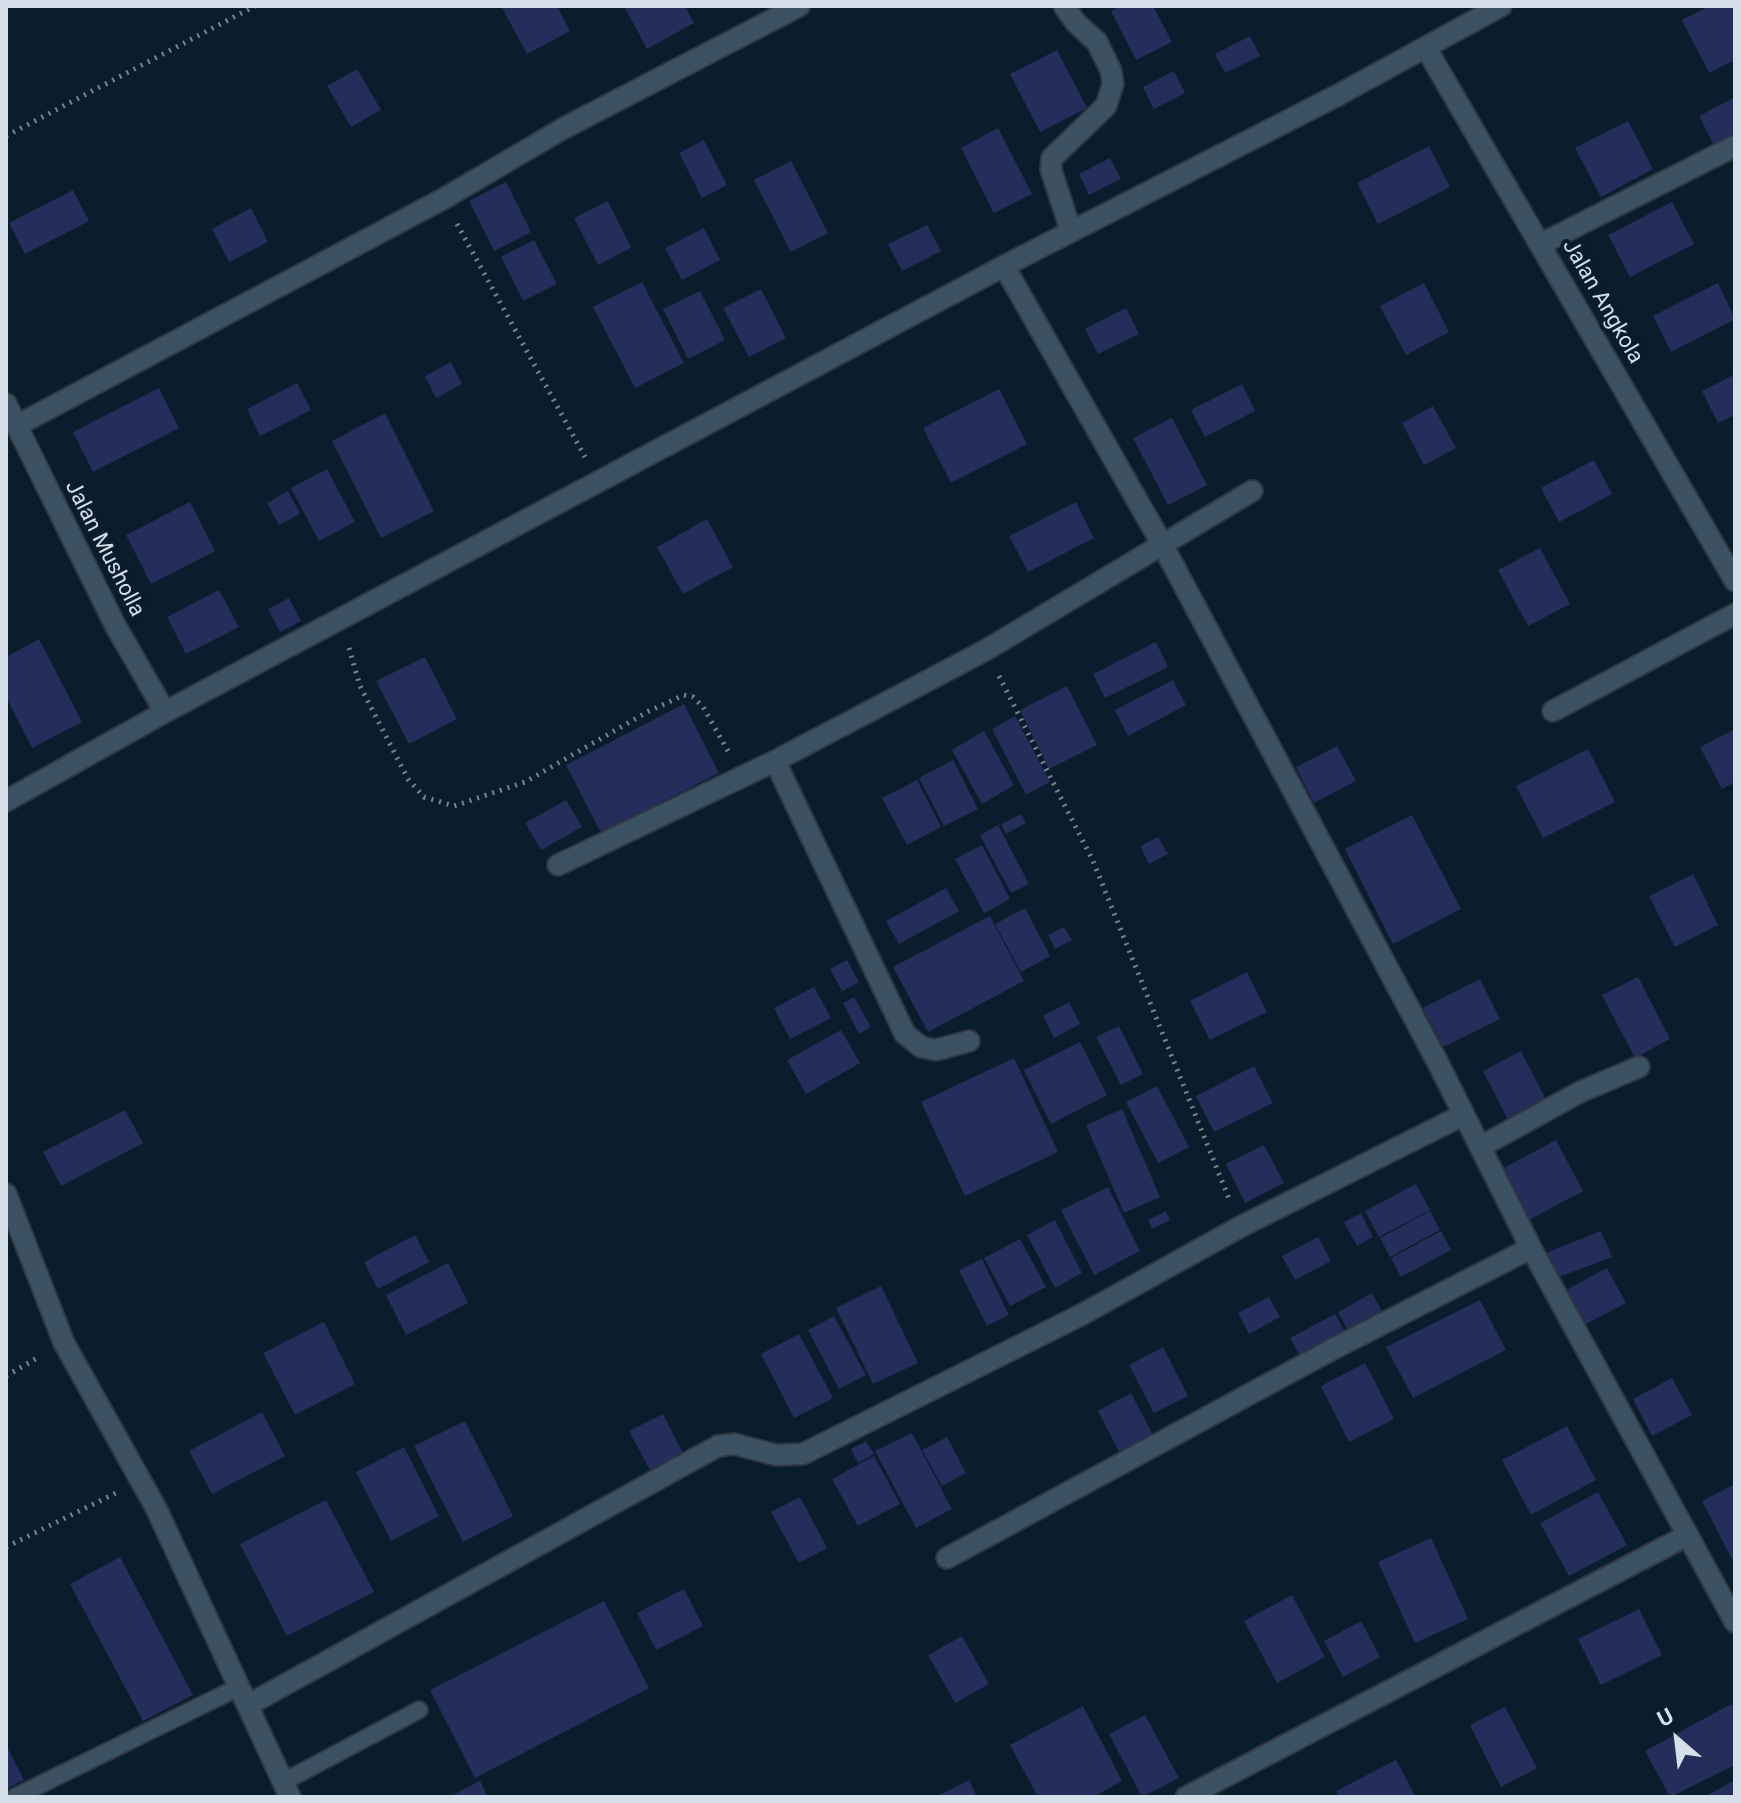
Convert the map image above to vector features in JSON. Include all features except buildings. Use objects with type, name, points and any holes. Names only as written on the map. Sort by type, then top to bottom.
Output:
[{"type":"street","points":[[16,426],[443,199],[564,128],[799,6]]},
{"type":"street","points":[[1064,6],[1076,23],[1097,42],[1111,71],[1113,84],[1106,106],[1052,158],[1051,170],[1071,231]]},
{"type":"street","points":[[6,801],[165,712],[1501,6]]},
{"type":"street","name":"Jalan Angkola","points":[[1426,48],[1735,581]]},
{"type":"street","points":[[1541,244],[1735,146]]},
{"type":"street","points":[[1004,266],[1162,544],[1531,1248],[1735,1622]]},
{"type":"street","name":"Jalan Musholla","points":[[6,404],[115,625],[165,712]]},
{"type":"street","points":[[558,865],[775,761],[986,650],[1252,491]]},
{"type":"street","points":[[1553,711],[1735,614]]},
{"type":"street","points":[[775,761],[905,1034],[921,1047],[936,1050],[969,1041]]},
{"type":"street","points":[[1480,1147],[1580,1092],[1639,1067]]},
{"type":"street","points":[[243,1696],[718,1446],[734,1444],[776,1455],[803,1454],[1081,1315],[1240,1227],[1463,1115]]},
{"type":"street","points":[[6,1194],[64,1343],[142,1480],[286,1789]]},
{"type":"street","points":[[947,1558],[1333,1349],[1531,1248]]},
{"type":"street","points":[[1186,1797],[1688,1535]]},
{"type":"lane","points":[[15,1797],[243,1696]]},
{"type":"lane","points":[[286,1789],[419,1710]]},
{"type":"path","points":[[6,136],[255,6]]},
{"type":"path","points":[[443,199],[599,483]]},
{"type":"path","points":[[339,620],[360,686],[408,779],[424,797],[454,806],[525,782],[649,711],[684,695],[703,707],[742,777]]},
{"type":"path","points":[[986,650],[1093,861],[1240,1227]]},
{"type":"path","points":[[6,1376],[64,1343]]},
{"type":"path","points":[[6,1547],[142,1480]]}]
